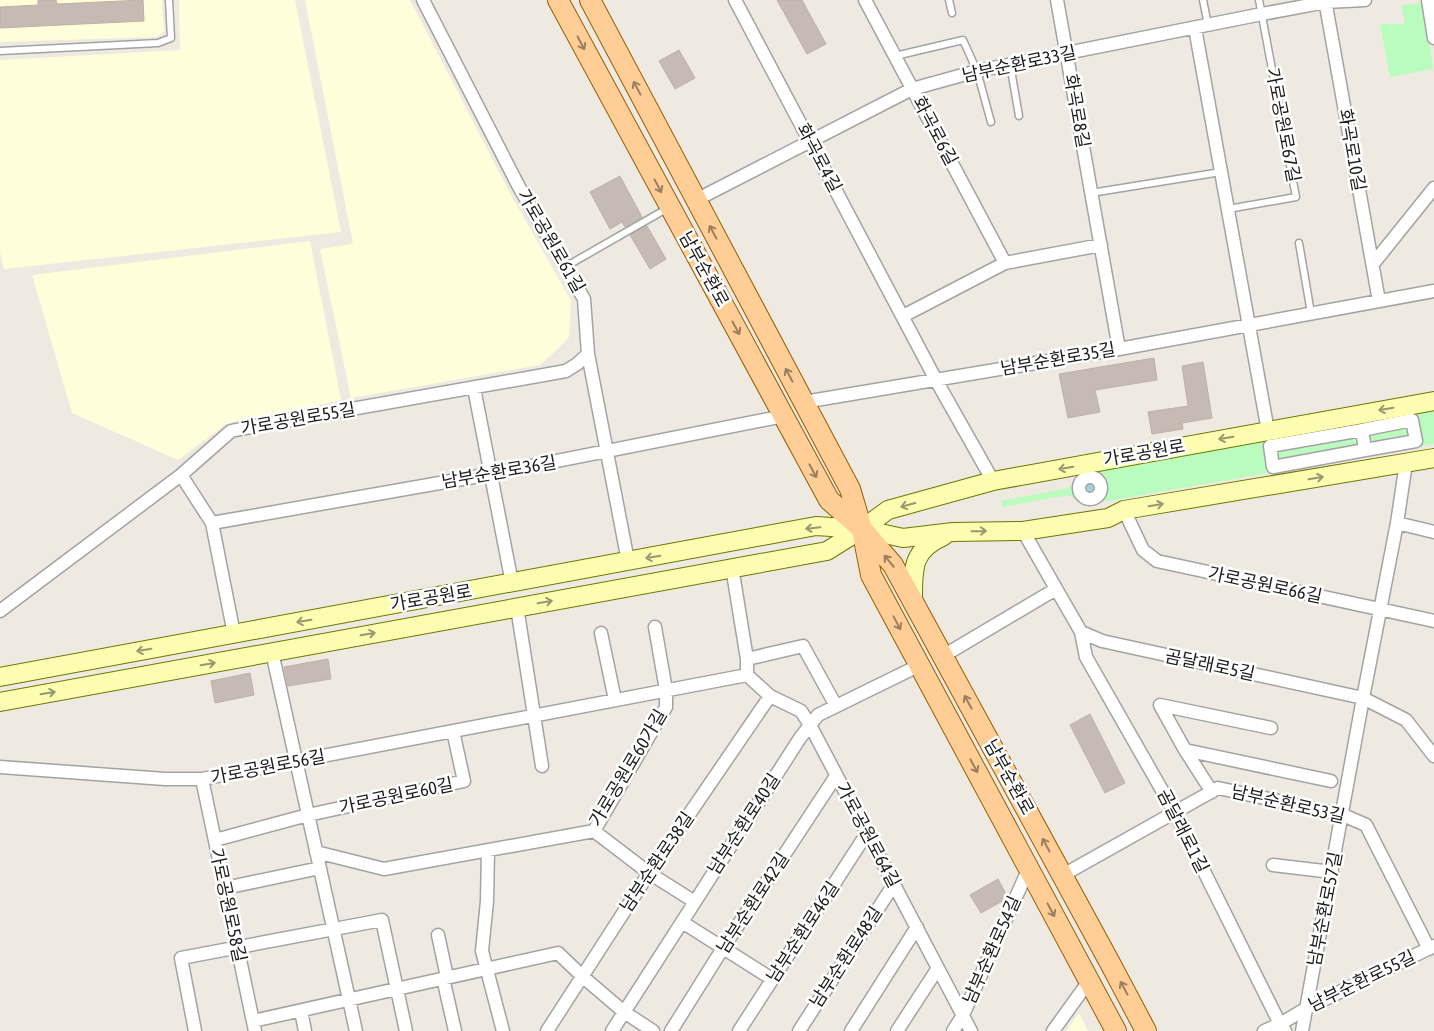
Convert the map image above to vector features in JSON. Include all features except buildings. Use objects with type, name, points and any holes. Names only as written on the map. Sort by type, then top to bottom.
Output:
[{"type":"main road","name":"남부순환로","points":[[558,0],[829,500],[862,529],[893,565],[1146,1031]]},
{"type":"main road","name":"남부순환로","points":[[590,0],[850,489],[862,529],[871,575],[1116,1031]]},
{"type":"main road","name":"가로공원로","points":[[0,702],[827,551],[888,510],[993,481],[1434,401]]},
{"type":"main road","name":"가로공원로","points":[[0,677],[816,526],[862,529],[904,538],[953,532],[1023,531],[1108,518],[1124,510],[1434,458]]},
{"type":"main road","points":[[913,602],[913,576],[921,551],[932,541],[953,532]]},
{"type":"street","name":"가로공원로61길","points":[[423,0],[519,187],[584,299],[588,354],[628,561]]},
{"type":"street","name":"화곡로4길","points":[[735,0],[936,380],[993,481]]},
{"type":"street","name":"화곡로6길","points":[[864,0],[1005,263]]},
{"type":"street","name":"화곡로8길","points":[[1057,0],[1119,349]]},
{"type":"street","name":"남부순환로33길","points":[[696,200],[912,89],[977,71],[1325,1],[1365,0]]},
{"type":"street","points":[[1428,0],[1434,38]]},
{"type":"street","name":"화곡로10길","points":[[1325,1],[1380,301]]},
{"type":"street","points":[[1201,26],[1221,172],[1268,431]]},
{"type":"street","points":[[1373,264],[1434,188]]},
{"type":"street","points":[[903,316],[1005,263],[1101,245]]},
{"type":"street","name":"남부순환로35길","points":[[804,402],[1119,349],[1434,291]]},
{"type":"street","name":"가로공원로55길","points":[[0,611],[181,475],[231,432],[244,428],[566,371],[588,354]]},
{"type":"street","points":[[474,388],[512,583]]},
{"type":"street","name":"남부순환로36길","points":[[212,523],[491,474],[784,416]]},
{"type":"street","points":[[1412,420],[1416,441],[1274,467],[1270,446],[1362,430],[1412,420]]},
{"type":"street","points":[[1362,430],[1365,450]]},
{"type":"street","points":[[1381,610],[1406,463]]},
{"type":"street","points":[[181,475],[212,523],[234,634]]},
{"type":"street","points":[[1091,477],[1097,480],[1101,486],[1099,493],[1094,498]]},
{"type":"street","name":"가로공원로66길","points":[[1124,510],[1143,550],[1157,561],[1434,621]]},
{"type":"street","points":[[1397,523],[1434,532]]},
{"type":"street","points":[[1023,531],[1081,632]]},
{"type":"street","points":[[732,568],[747,659],[747,675]]},
{"type":"street","points":[[943,656],[1056,589]]},
{"type":"street","points":[[517,607],[542,766]]},
{"type":"street","name":"남부순환로57길","points":[[1302,1031],[1381,610]]},
{"type":"street","points":[[655,627],[666,690]]},
{"type":"street","name":"곰달래로5길","points":[[1081,632],[1102,641],[1363,698],[1406,720],[1434,756]]},
{"type":"street","name":"곰달래로1길","points":[[1081,632],[1086,658],[1175,813],[1283,1027]]},
{"type":"street","points":[[602,633],[615,700]]},
{"type":"street","points":[[747,659],[803,646],[836,706]]},
{"type":"street","points":[[272,652],[356,1031]]},
{"type":"street","name":"남부순환로40길","points":[[612,1031],[800,738],[818,715],[920,665]]},
{"type":"street","name":"가로공원로56길","points":[[0,767],[165,779],[202,779],[747,675]]},
{"type":"street","name":"가로공원로64길","points":[[747,675],[770,696],[801,711],[810,725],[971,1031]]},
{"type":"street","name":"가로공원로60가길","points":[[316,852],[384,869],[594,831],[666,707],[666,690]]},
{"type":"street","name":"남부순환로38길","points":[[547,1031],[649,873],[770,696]]},
{"type":"street","points":[[1212,792],[1185,750],[1160,705],[1272,728]]},
{"type":"street","name":"가로공원로60길","points":[[215,840],[308,815],[464,781],[453,731]]},
{"type":"street","points":[[1185,750],[1331,781]]},
{"type":"street","name":"남부순환로42길","points":[[671,1031],[836,776]]},
{"type":"street","name":"가로공원로58길","points":[[202,779],[254,1026]]},
{"type":"street","name":"남부순환로53길","points":[[1062,875],[1218,788],[1343,814],[1366,825],[1432,947]]},
{"type":"street","points":[[594,831],[649,873],[694,902]]},
{"type":"street","name":"남부순환로46길","points":[[739,1031],[867,833]]},
{"type":"street","points":[[488,850],[487,901],[482,951],[503,1031]]},
{"type":"street","points":[[1273,864],[1332,872]]},
{"type":"street","points":[[225,888],[320,868]]},
{"type":"street","name":"남부순환로54길","points":[[953,1031],[963,1015],[1028,868]]},
{"type":"street","name":"남부순환로48길","points":[[799,1031],[894,884]]},
{"type":"street","points":[[195,1031],[181,958],[382,920],[406,1031]]},
{"type":"street","points":[[682,922],[772,979]]},
{"type":"street","points":[[851,1031],[917,927]]},
{"type":"street","points":[[438,935],[455,1031]]},
{"type":"street","name":"남부순환로55길","points":[[1264,1031],[1283,1027],[1307,1008],[1432,947]]},
{"type":"street","points":[[254,1026],[301,1011],[558,953],[624,1012],[653,1031]]},
{"type":"street","points":[[897,1031],[938,968]]},
{"type":"street","points":[[1053,1031],[1089,981]]},
{"type":"street","points":[[301,1011],[305,1031]]},
{"type":"lane","points":[[0,51],[158,42],[171,38],[169,0]]},
{"type":"lane","points":[[948,0],[952,13]]},
{"type":"lane","points":[[1201,26],[1203,0]]},
{"type":"lane","points":[[1260,0],[1262,14]]},
{"type":"lane","name":"가로공원로67길","points":[[1228,209],[1296,197],[1262,14]]},
{"type":"lane","points":[[895,56],[963,40],[977,71],[991,122]]},
{"type":"lane","points":[[1010,64],[1019,116]]},
{"type":"lane","points":[[1092,193],[1221,172]]},
{"type":"lane","points":[[1420,204],[1434,202]]},
{"type":"lane","points":[[566,267],[670,207]]},
{"type":"lane","points":[[1299,244],[1311,313]]},
{"type":"shaded area","points":[[0,0],[162,0],[164,31],[157,37],[0,42]]},
{"type":"shaded area","points":[[179,0],[295,0],[341,232],[4,269],[0,252],[0,60],[180,50]]},
{"type":"shaded area","points":[[305,0],[410,0],[510,193],[571,301],[569,337],[540,365],[351,398],[320,249],[353,244]]},
{"type":"shaded area","points":[[310,241],[341,400],[226,424],[178,460],[72,413],[32,275]]},
{"type":"shaded area","points":[[1079,1013],[1088,1031],[1066,1031]]},
{"type":"green space","points":[[1424,3],[1433,69],[1390,77],[1380,24],[1405,24],[1401,5]]},
{"type":"green space","points":[[1434,410],[1434,444],[1091,504],[1083,503],[1069,495],[1002,507],[1001,501],[1068,488],[1079,476],[1085,473]]},
{"type":"water","points":[[1087,481],[1093,481],[1097,488],[1093,495],[1087,495],[1083,491],[1083,485]]}]
